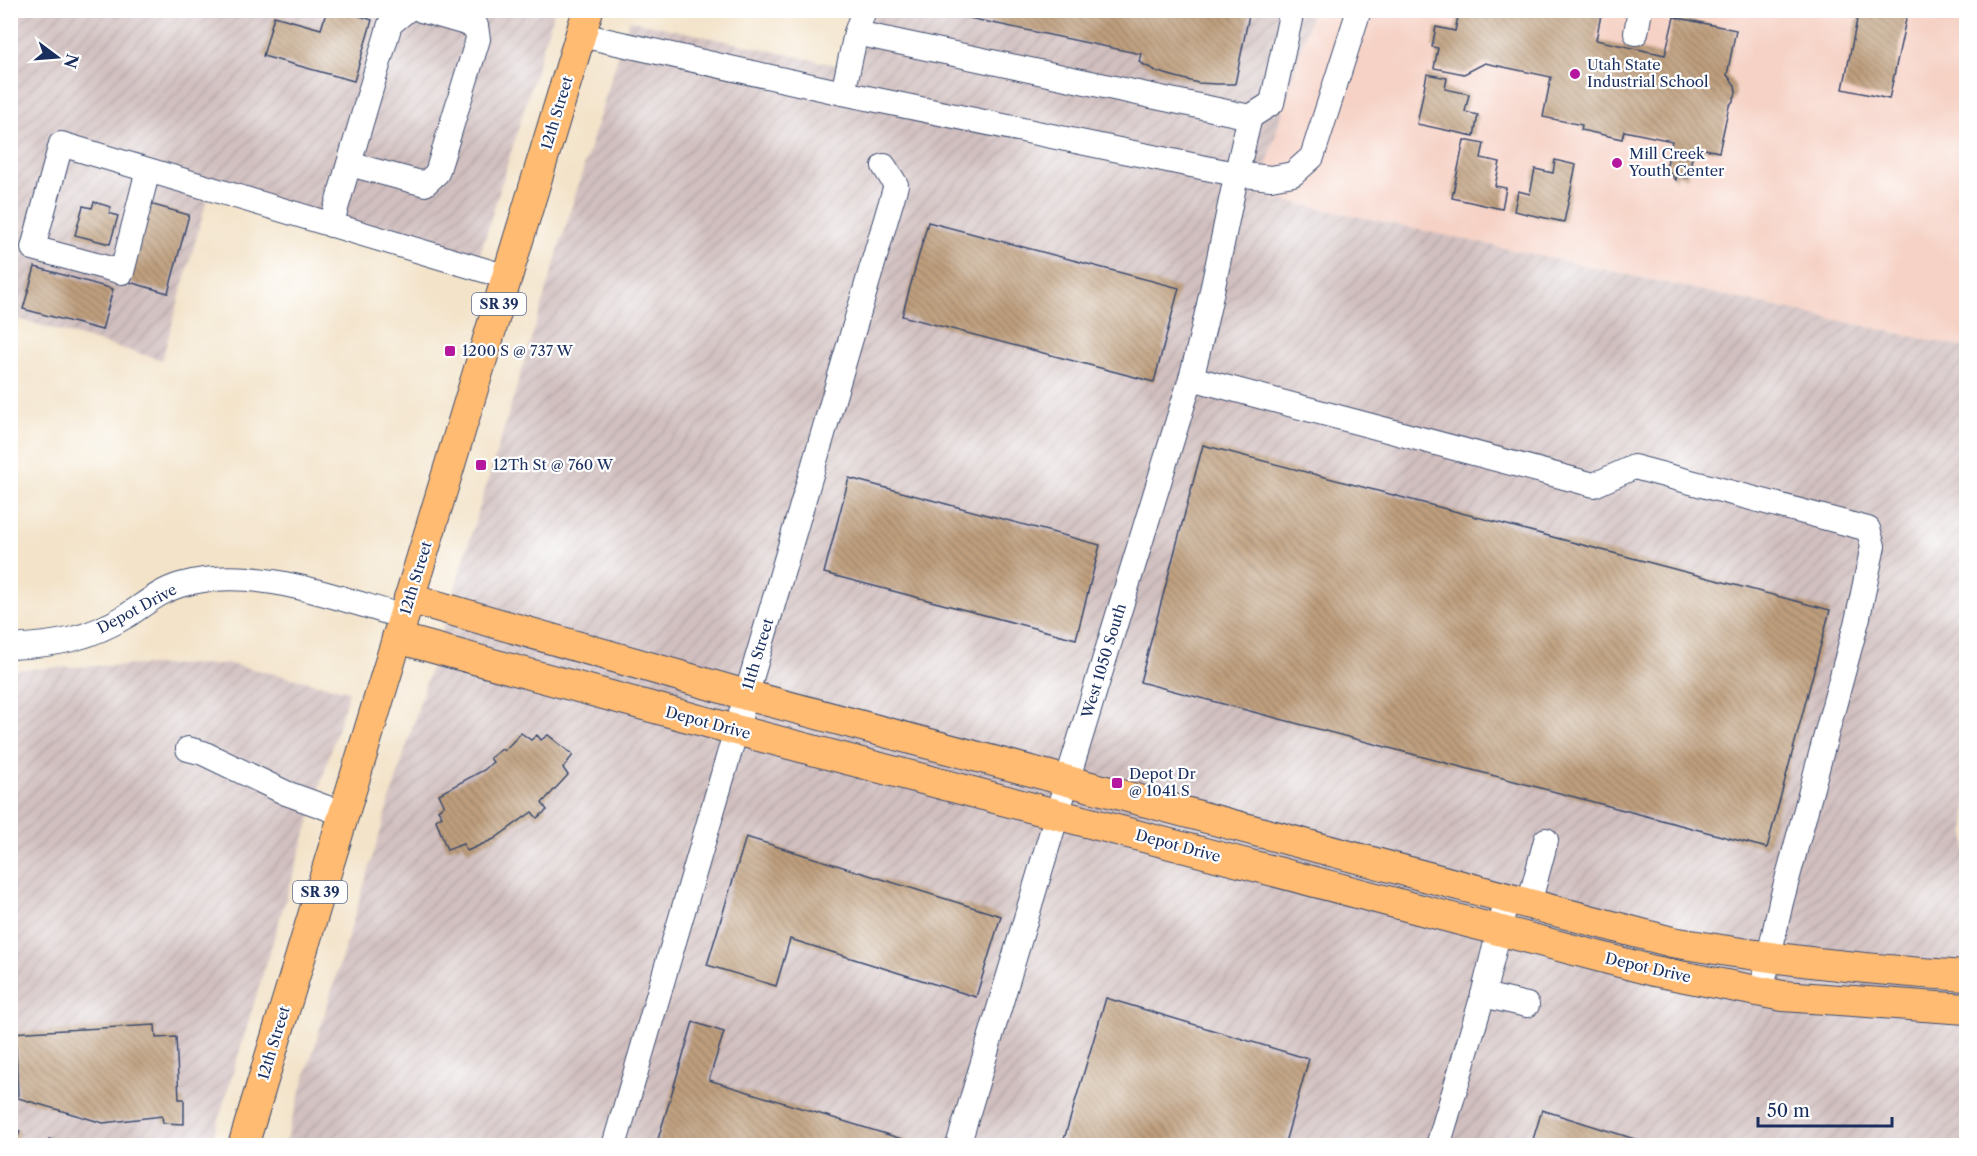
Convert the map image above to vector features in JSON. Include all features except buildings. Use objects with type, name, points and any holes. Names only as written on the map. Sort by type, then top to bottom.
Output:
[{"type":"main road","name":"12th Street","points":[[243,1146],[585,23]]},
{"type":"main road","name":"Depot Drive","points":[[403,618],[746,695],[1672,942],[1768,958],[1966,976]]},
{"type":"main road","name":"Depot Drive","points":[[403,618],[736,730],[1654,971],[1783,996],[1966,1009]]},
{"type":"street","points":[[331,225],[390,24],[407,10]]},
{"type":"street","points":[[349,164],[425,184],[437,173],[478,39],[476,26],[421,10]]},
{"type":"street","points":[[843,93],[856,33],[864,10]]},
{"type":"street","points":[[856,33],[1250,117],[1272,103],[1292,10]]},
{"type":"street","points":[[585,23],[843,93],[1235,174],[1271,178],[1293,174],[1312,157],[1359,10]]},
{"type":"street","name":"West 1050 South","points":[[958,1146],[1191,378],[1207,320],[1235,174],[1250,117]]},
{"type":"street","points":[[148,170],[122,272],[33,248],[61,144],[148,170],[507,278]]},
{"type":"street","name":"11th Street","points":[[614,1146],[896,185],[885,166]]},
{"type":"street","points":[[1191,378],[1594,485],[1634,467],[1868,529],[1874,546],[1860,607],[1780,902],[1761,993]]},
{"type":"street","name":"Depot Drive","points":[[10,646],[45,645],[73,640],[104,629],[179,585],[211,580],[250,579],[288,585],[403,618]]},
{"type":"street","points":[[188,749],[203,753],[286,793],[344,814]]},
{"type":"street","points":[[1438,1146],[1483,995],[1499,930],[1518,901],[1546,840]]},
{"type":"street","points":[[1483,995],[1527,1005]]},
{"type":"shaded area","points":[[10,11],[554,11],[477,264],[211,185],[162,360],[11,317]]},
{"type":"shaded area","points":[[858,11],[1312,11],[1258,195],[1966,348],[1966,1145],[284,1146],[629,20],[845,67]]},
{"type":"shaded area","name":"Mill Creek Youth Center","points":[[1312,11],[1966,11],[1966,348],[1258,195]]},
{"type":"shaded area","points":[[230,664],[349,691],[211,1145],[11,1145],[10,670]]},
{"type":"place","name":"Utah State Industrial School","points":[[1575,74]]},
{"type":"place","name":"Mill Creek Youth Center","points":[[1617,163]]},
{"type":"place","name":"1200 S @ 737 W","points":[[450,351]]},
{"type":"place","name":"12Th St @ 760 W","points":[[481,465]]},
{"type":"place","name":"Depot Dr @ 1041 S","points":[[1117,783]]}]
